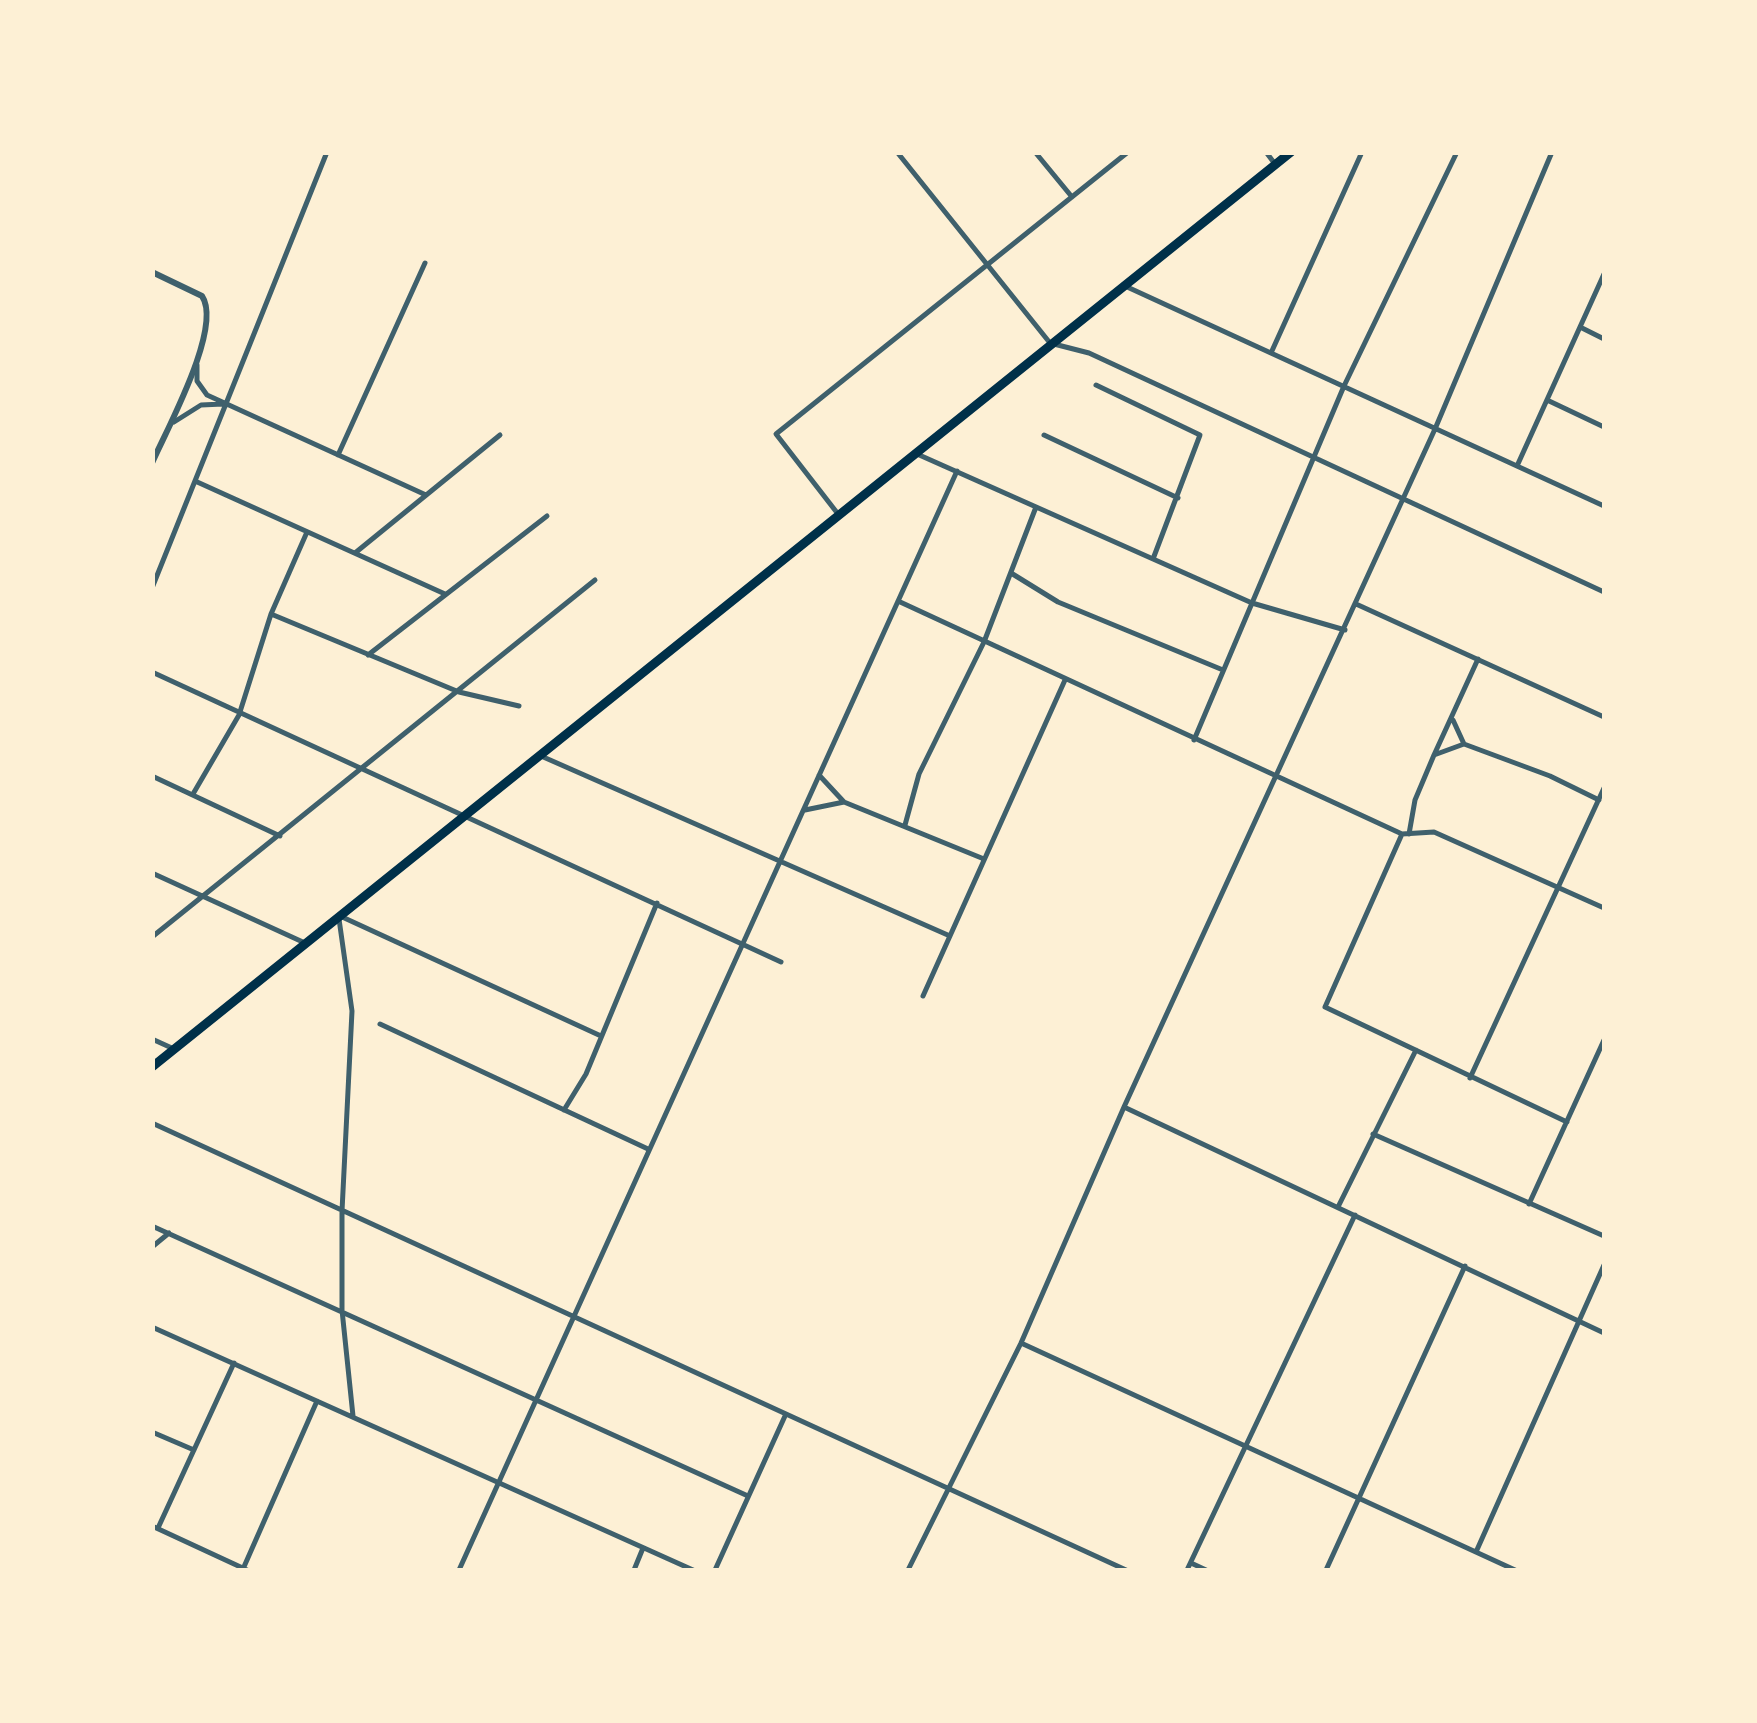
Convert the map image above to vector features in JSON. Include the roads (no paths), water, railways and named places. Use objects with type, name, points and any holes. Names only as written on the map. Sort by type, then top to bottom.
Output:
[{"type":"main road","points":[[152,1067],[1290,152]]},
{"type":"street","points":[[152,588],[327,152]]},
{"type":"street","points":[[896,152],[1050,343],[1089,353],[1604,592]]},
{"type":"street","points":[[1035,152],[1072,197]]},
{"type":"street","points":[[838,514],[776,434],[1128,152]]},
{"type":"street","points":[[1266,152],[1276,164]]},
{"type":"street","points":[[1271,353],[1362,152]]},
{"type":"street","points":[[1194,740],[1344,386],[1457,152]]},
{"type":"street","points":[[908,1570],[1022,1343],[1124,1107],[1435,429],[1552,152]]},
{"type":"street","points":[[338,455],[425,263]]},
{"type":"street","points":[[152,272],[194,290],[206,303],[197,357],[198,386],[226,404],[426,495]]},
{"type":"street","points":[[1517,466],[1604,274]]},
{"type":"street","points":[[1122,285],[1604,506]]},
{"type":"street","points":[[1580,327],[1604,339]]},
{"type":"street","points":[[152,462],[197,357]]},
{"type":"street","points":[[1096,385],[1200,435],[1153,559]]},
{"type":"street","points":[[1547,400],[1604,427]]},
{"type":"street","points":[[169,425],[201,405],[226,404]]},
{"type":"street","points":[[355,554],[500,435]]},
{"type":"street","points":[[1044,435],[1178,498]]},
{"type":"street","points":[[914,452],[1252,603],[1344,630]]},
{"type":"street","points":[[461,1570],[957,471]]},
{"type":"street","points":[[195,481],[445,594]]},
{"type":"street","points":[[905,825],[919,774],[984,642],[1036,507]]},
{"type":"street","points":[[368,655],[547,516]]},
{"type":"street","points":[[193,794],[239,715],[272,614],[307,532]]},
{"type":"street","points":[[1011,572],[1058,602],[1223,670]]},
{"type":"street","points":[[152,937],[595,580]]},
{"type":"street","points":[[898,602],[1406,834],[1434,832],[1604,908]]},
{"type":"street","points":[[1356,604],[1604,717]]},
{"type":"street","points":[[272,614],[460,692],[519,706]]},
{"type":"street","points":[[1478,660],[1415,800],[1406,834],[1325,1007],[1567,1122]]},
{"type":"street","points":[[152,672],[782,962]]},
{"type":"street","points":[[923,996],[1065,680]]},
{"type":"street","points":[[1453,719],[1464,744],[1599,800]]},
{"type":"street","points":[[1434,756],[1464,744]]},
{"type":"street","points":[[539,755],[950,936]]},
{"type":"street","points":[[819,774],[844,802],[984,859]]},
{"type":"street","points":[[152,776],[280,836]]},
{"type":"street","points":[[1470,1078],[1604,788]]},
{"type":"street","points":[[805,810],[844,802]]},
{"type":"street","points":[[152,874],[305,943]]},
{"type":"street","points":[[564,1110],[601,1036],[657,903]]},
{"type":"street","points":[[339,916],[601,1036]]},
{"type":"street","points":[[339,916],[352,1010],[342,1210],[342,1310],[353,1417]]},
{"type":"street","points":[[380,1024],[648,1149]]},
{"type":"street","points":[[152,1039],[174,1049]]},
{"type":"street","points":[[1530,1204],[1604,1040]]},
{"type":"street","points":[[1338,1207],[1416,1050]]},
{"type":"street","points":[[1124,1107],[1604,1333]]},
{"type":"street","points":[[152,1123],[1126,1570]]},
{"type":"street","points":[[1374,1134],[1604,1236]]},
{"type":"street","points":[[1186,1570],[1355,1214]]},
{"type":"street","points":[[152,1226],[748,1496]]},
{"type":"street","points":[[152,1247],[170,1233]]},
{"type":"street","points":[[1476,1552],[1604,1265]]},
{"type":"street","points":[[1326,1570],[1465,1266]]},
{"type":"street","points":[[152,1327],[692,1570]]},
{"type":"street","points":[[1022,1343],[1515,1570]]},
{"type":"street","points":[[234,1363],[155,1527],[245,1570],[318,1401]]},
{"type":"street","points":[[715,1570],[785,1416]]},
{"type":"street","points":[[152,1432],[194,1450]]},
{"type":"street","points":[[634,1570],[644,1548]]},
{"type":"street","points":[[1190,1563],[1206,1570]]}]
